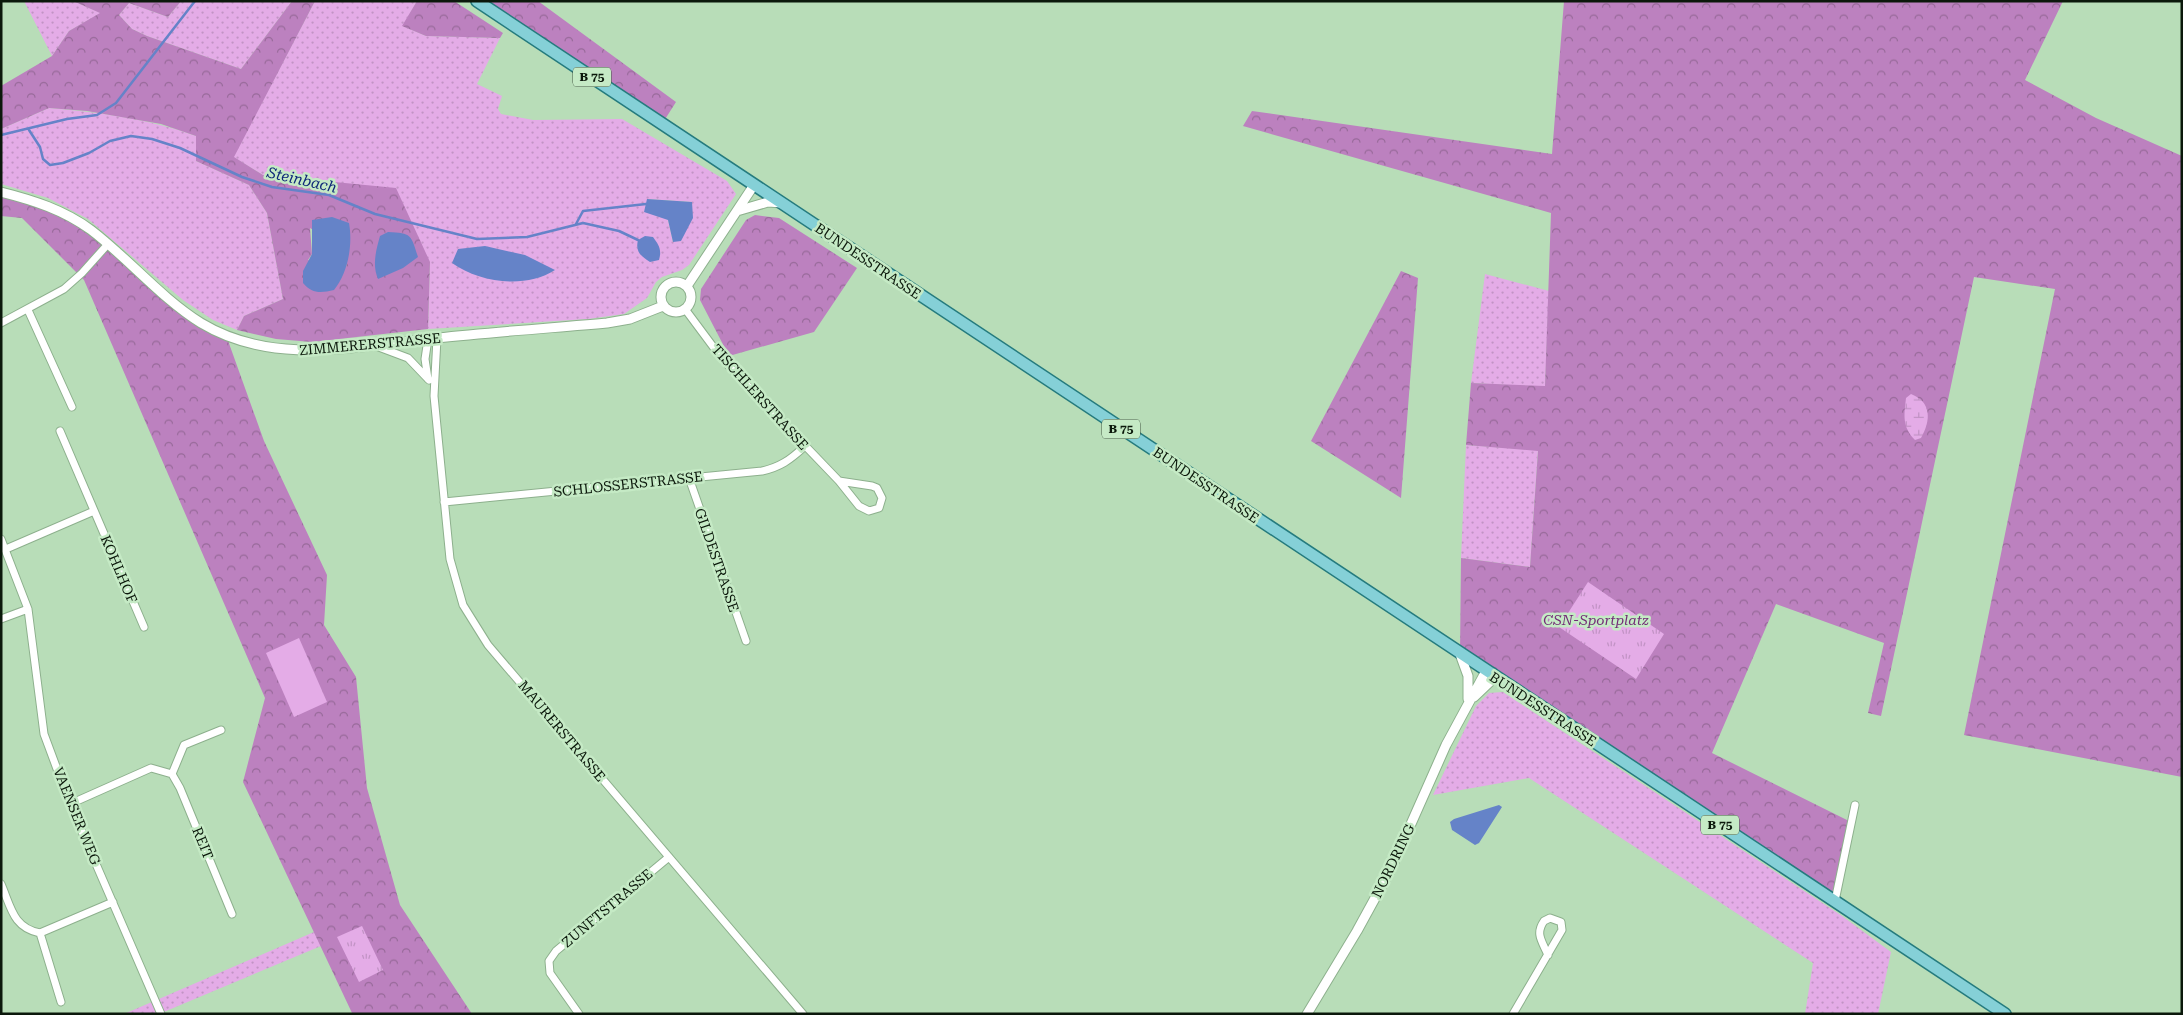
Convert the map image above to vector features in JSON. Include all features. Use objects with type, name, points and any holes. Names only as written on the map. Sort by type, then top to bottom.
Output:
[{"type":"main road","name":"BUNDESSTRASSE","points":[[477,1],[1835,901]]},
{"type":"main road","name":"B 75","points":[[1835,901],[2004,1014]]},
{"type":"street","points":[[687,286],[754,185]]},
{"type":"street","name":"ZIMMERERSTRASSE","points":[[1,192],[29,199],[61,212],[108,244],[185,311],[202,323],[226,335],[261,347],[299,351],[607,323],[630,320],[663,306]]},
{"type":"street","points":[[736,211],[768,202],[782,203]]},
{"type":"street","points":[[1,322],[28,310],[64,289],[82,273],[108,244]]},
{"type":"street","points":[[676,281],[687,286],[691,298],[685,309],[673,312],[663,306],[660,295],[665,285],[676,281]]},
{"type":"street","name":"TISCHLERSTRASSE","points":[[685,309],[723,360],[804,447],[839,481],[846,492],[864,510],[879,508],[882,498],[877,488],[839,481]]},
{"type":"street","points":[[28,310],[72,407]]},
{"type":"street","name":"MAURERSTRASSE","points":[[432,339],[425,359],[434,396]]},
{"type":"street","name":"MAURERSTRASSE","points":[[432,339],[434,396],[453,575],[463,604],[474,625],[488,645],[803,1014]]},
{"type":"street","name":"MAURERSTRASSE","points":[[373,345],[408,358],[429,380]]},
{"type":"street","name":"KOHLHOF","points":[[60,431],[144,627]]},
{"type":"street","name":"SCHLOSSERSTRASSE","points":[[444,502],[762,471],[779,467],[792,459],[804,447]]},
{"type":"street","name":"GILDESTRASSE","points":[[689,478],[746,641]]},
{"type":"street","points":[[6,549],[94,511]]},
{"type":"street","name":"VAENSER WEG","points":[[1,539],[28,609],[44,734],[70,804],[161,1014]]},
{"type":"street","points":[[1,619],[28,609]]},
{"type":"street","name":"NORDRING","points":[[1460,654],[1468,676],[1468,702]]},
{"type":"street","name":"NORDRING","points":[[1306,1014],[1357,931],[1391,869],[1446,745],[1468,702],[1490,674]]},
{"type":"street","points":[[70,804],[151,768],[172,774],[184,745],[221,730]]},
{"type":"street","name":"REIT","points":[[172,774],[180,788],[232,914]]},
{"type":"street","points":[[1835,901],[1855,805]]},
{"type":"street","name":"ZUNFTSTRASSE","points":[[579,1014],[550,974],[549,961],[556,951],[669,857]]},
{"type":"street","points":[[1,884],[4,899],[18,923],[27,931],[40,933],[113,902]]},
{"type":"street","points":[[1513,1014],[1548,955],[1562,930],[1561,922],[1556,919],[1544,920],[1539,929],[1539,936],[1548,955]]},
{"type":"street","points":[[40,933],[61,1002]]},
{"type":"green space","points":[[24,1],[73,1],[101,13],[69,31],[52,56]]},
{"type":"green space","points":[[73,1],[181,1],[168,17],[129,3],[119,15],[132,29],[147,36],[241,69],[292,1],[315,1],[234,157],[263,175],[396,188],[430,262],[428,329],[312,342],[276,339],[237,330],[244,316],[283,299],[267,213],[249,185],[196,161],[196,136],[161,124],[87,111],[49,108],[1,129],[1,86],[52,56],[69,31],[100,13]],"holes":[[[310,228],[348,252],[346,267],[308,260],[312,254]]]},
{"type":"green space","points":[[181,1],[292,1],[241,69],[147,36],[132,29],[119,15],[129,3],[168,17]]},
{"type":"green space","points":[[315,1],[417,1],[403,26],[426,36],[500,38],[477,84],[502,96],[498,109],[501,114],[533,120],[622,119],[727,181],[736,194],[689,265],[682,270],[662,277],[656,282],[647,298],[624,314],[588,319],[428,329],[430,262],[311,181],[263,175],[233,157]],"holes":[[[647,199],[692,202],[673,242],[668,220]]]},
{"type":"green space","points":[[417,1],[454,1],[503,33],[500,38],[426,36],[402,26]]},
{"type":"green space","points":[[477,1],[538,1],[676,102],[662,124]]},
{"type":"green space","points":[[1564,1],[2063,1],[2025,80],[2096,118],[2182,156],[2182,777],[1964,735],[2055,289],[1974,277],[1881,716],[1868,713],[1884,643],[1776,604],[1712,753],[1851,822],[1835,901],[1460,654],[1461,558],[1530,567],[1538,451],[1466,445],[1471,383],[1545,386],[1551,213],[1243,126],[1252,111],[1552,154]]},
{"type":"green space","points":[[49,108],[124,117],[196,136],[196,161],[249,185],[267,213],[283,299],[244,316],[237,330],[213,320],[183,300],[88,219],[48,198],[1,184],[1,129]]},
{"type":"green space","points":[[1,192],[74,219],[185,311],[226,335],[264,441],[327,575],[324,625],[356,677],[367,788],[400,905],[472,1014],[352,1013],[243,782],[265,698],[84,280],[22,218],[1,216]]},
{"type":"green space","points":[[755,215],[779,218],[857,268],[814,332],[729,356],[700,300],[701,289],[746,220]]},
{"type":"green space","points":[[1401,271],[1418,278],[1401,498],[1311,441]]},
{"type":"green space","points":[[1485,274],[1549,291],[1545,387],[1471,383]]},
{"type":"green space","points":[[1911,394],[1923,402],[1928,413],[1924,432],[1921,438],[1915,440],[1908,430],[1905,421],[1906,398]]},
{"type":"green space","points":[[1466,445],[1538,450],[1530,567],[1461,558]]},
{"type":"green space","name":"CSN-Sportplatz","points":[[1588,582],[1664,634],[1636,679],[1559,627]]},
{"type":"green space","points":[[299,638],[327,702],[294,717],[266,653]]},
{"type":"green space","points":[[1503,692],[1842,916],[1891,952],[1878,1014],[1805,1014],[1813,963],[1529,778],[1433,795],[1476,706],[1489,693]]},
{"type":"green space","points":[[362,926],[383,970],[359,982],[337,937]]},
{"type":"green space","points":[[314,932],[321,946],[159,1014],[124,1014]]},
{"type":"water","points":[[647,199],[692,202],[693,218],[681,241],[673,242],[668,220],[644,212]]},
{"type":"water","points":[[332,217],[349,223],[350,249],[343,275],[334,290],[317,292],[306,287],[303,283],[303,271],[312,254],[312,220]]},
{"type":"water","points":[[388,232],[402,233],[409,237],[414,244],[418,257],[403,268],[378,279],[375,263],[377,247],[380,236]]},
{"type":"water","points":[[645,236],[653,237],[657,243],[660,250],[659,260],[650,262],[644,258],[637,248],[638,240]]},
{"type":"water","points":[[485,246],[525,255],[555,270],[530,280],[503,281],[476,275],[452,263],[458,249]]},
{"type":"water","points":[[1499,805],[1502,807],[1479,843],[1475,845],[1452,830],[1450,822],[1454,819]]},
{"type":"waterway","points":[[1,135],[67,119],[97,115],[116,103],[195,1]]},
{"type":"waterway","name":"Steinbach","points":[[29,130],[40,147],[43,159],[50,165],[63,163],[89,153],[110,141],[131,136],[152,139],[180,148],[242,177],[272,187],[329,195],[375,214],[477,239],[527,237],[583,223],[619,231],[638,240]]},
{"type":"waterway","name":"Steinbach","points":[[576,224],[583,211],[646,204]]}]
